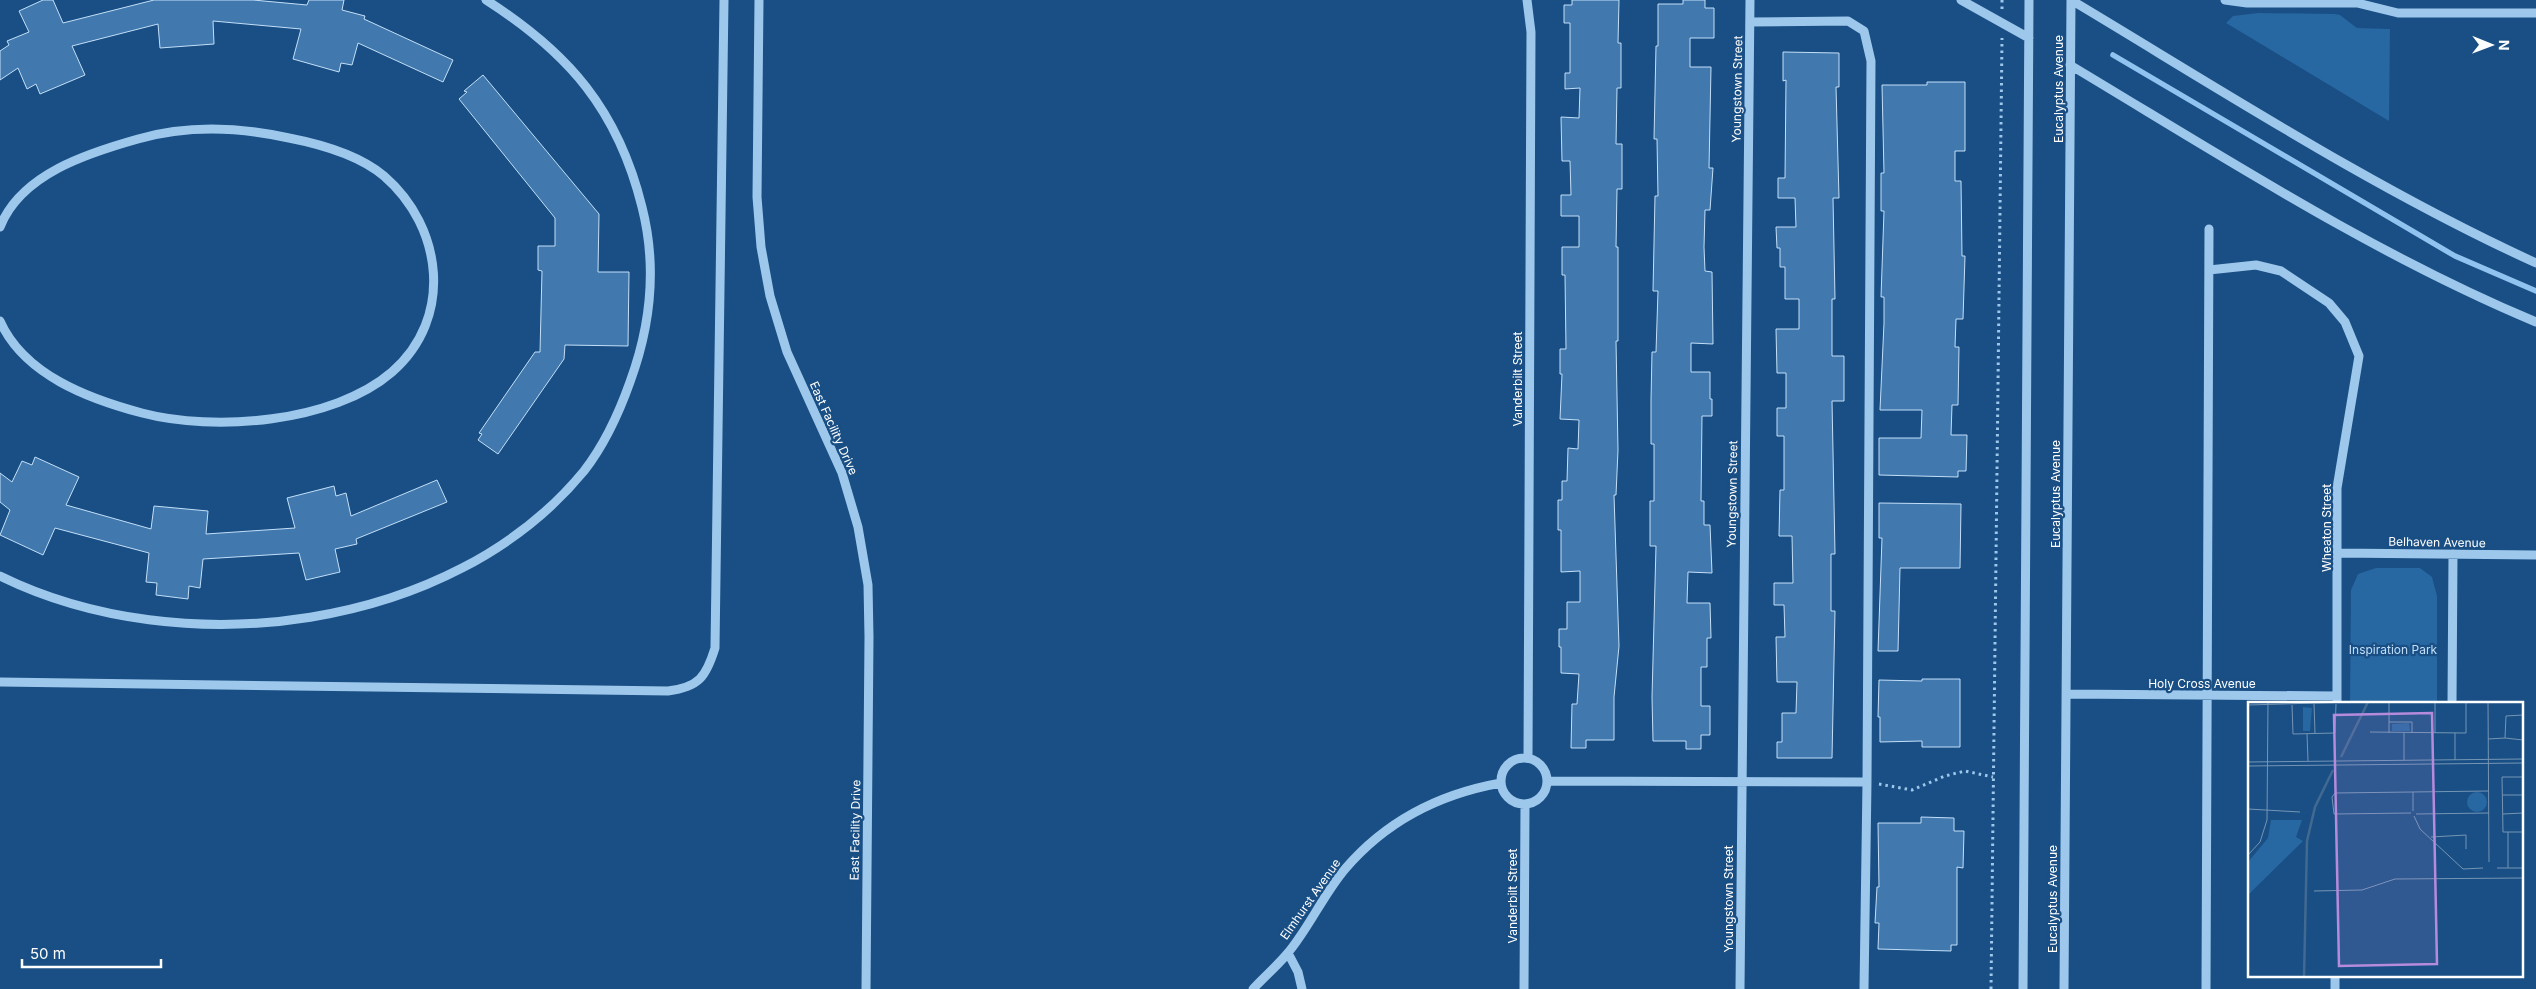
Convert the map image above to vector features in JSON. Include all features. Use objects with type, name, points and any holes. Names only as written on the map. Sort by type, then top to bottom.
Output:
[{"type":"street","points":[[0,576],[42,595],[91,610],[157,621],[246,625],[320,616],[392,597],[446,574],[498,548],[548,509],[586,468],[616,418],[640,356],[649,304],[652,267],[646,220],[627,157],[611,123],[590,89],[546,42],[486,0]]},
{"type":"street","points":[[0,682],[668,692],[686,689],[699,682],[708,669],[715,648],[724,0]]},
{"type":"street","name":"East Facility Drive","points":[[759,0],[757,197],[761,247],[770,296],[787,352],[842,472],[858,527],[868,585],[870,637],[866,989]]},
{"type":"street","name":"Vanderbilt Street","points":[[1527,0],[1531,32],[1528,758]]},
{"type":"street","name":"Youngstown Street","points":[[1740,989],[1750,0]]},
{"type":"street","points":[[1961,0],[2029,38]]},
{"type":"street","points":[[2023,989],[2029,0]]},
{"type":"street","points":[[2071,0],[2394,193],[2469,233],[2536,263]]},
{"type":"street","name":"Eucalyptus Avenue","points":[[2064,989],[2071,0]]},
{"type":"street","points":[[2225,0],[2247,3],[2356,2],[2398,13],[2536,13]]},
{"type":"street","points":[[1750,22],[1848,21],[1864,31],[1871,60],[1864,989]]},
{"type":"street","points":[[2070,65],[2362,238],[2451,284],[2536,322]]},
{"type":"street","points":[[0,227],[14,203],[26,190],[46,176],[104,149],[154,135],[183,131],[233,130],[268,133],[303,141],[363,163],[383,175],[404,197],[423,227],[434,263],[434,284],[430,309],[422,330],[406,358],[391,373],[359,392],[336,403],[287,417],[219,423],[154,416],[112,405],[47,374],[30,362],[15,347],[0,321]]},
{"type":"street","points":[[2206,989],[2209,229]]},
{"type":"street","name":"Wheaton Street","points":[[2210,270],[2256,265],[2281,272],[2329,303],[2345,322],[2359,356],[2337,488],[2337,699]]},
{"type":"street","name":"Belhaven Avenue","points":[[2338,553],[2536,555]]},
{"type":"street","points":[[2452,702],[2453,554]]},
{"type":"street","name":"Holy Cross Avenue","points":[[2066,694],[2337,699]]},
{"type":"street","points":[[1528,758],[1540,764],[1545,771],[1547,781],[1542,796],[1533,802],[1525,804],[1510,799],[1501,782],[1505,768],[1510,763],[1528,758]]},
{"type":"street","points":[[1547,781],[1741,780],[1866,782]]},
{"type":"street","name":"Elmhurst Avenue","points":[[1253,989],[1288,953],[1344,870],[1385,830],[1406,816],[1435,802],[1460,792],[1501,782]]},
{"type":"street","name":"Vanderbilt Street","points":[[1524,989],[1525,804]]},
{"type":"street","points":[[1288,953],[1298,972],[1302,989]]},
{"type":"street","points":[[2335,976],[2335,989]]},
{"type":"path","points":[[1991,989],[2002,0]]},
{"type":"path","points":[[1866,782],[1912,790],[1945,776],[1965,771],[1993,777]]},
{"type":"green space","points":[[2258,13],[2335,14],[2340,15],[2357,28],[2390,29],[2389,121],[2226,23],[2233,16]]},
{"type":"green space","name":"Inspiration Park","points":[[2376,568],[2420,568],[2432,577],[2437,596],[2437,702],[2350,702],[2351,590],[2358,574]]},
{"type":"building","points":[[43,0],[53,0],[63,23],[154,0],[253,0],[307,5],[309,0],[344,0],[342,10],[365,16],[364,19],[453,60],[443,82],[358,43],[352,65],[341,63],[339,72],[293,59],[301,29],[213,21],[214,44],[160,48],[158,24],[72,46],[85,75],[40,94],[36,84],[27,89],[18,68],[0,80],[0,51],[9,45],[7,41],[29,32],[19,11]]},
{"type":"building","points":[[1572,0],[1619,0],[1618,43],[1621,43],[1621,88],[1617,88],[1616,144],[1622,144],[1622,189],[1617,189],[1618,341],[1616,341],[1618,450],[1616,495],[1614,495],[1619,646],[1614,697],[1614,740],[1586,740],[1586,748],[1571,748],[1572,704],[1577,704],[1579,674],[1561,673],[1561,647],[1559,647],[1559,629],[1567,629],[1567,602],[1580,602],[1580,571],[1561,572],[1561,530],[1558,530],[1558,500],[1562,500],[1562,481],[1567,481],[1568,448],[1578,449],[1579,420],[1560,419],[1562,374],[1560,374],[1560,349],[1566,349],[1565,275],[1562,275],[1562,247],[1579,247],[1579,216],[1561,216],[1561,195],[1571,195],[1570,161],[1562,161],[1561,117],[1579,118],[1580,88],[1565,89],[1565,73],[1570,73],[1570,23],[1564,23],[1564,5],[1572,5]]},
{"type":"building","points":[[1683,0],[1705,0],[1705,8],[1714,8],[1714,38],[1690,38],[1690,67],[1711,67],[1709,168],[1713,168],[1710,210],[1705,210],[1704,247],[1705,271],[1712,272],[1713,344],[1691,343],[1691,372],[1710,372],[1710,399],[1712,399],[1712,416],[1702,416],[1701,501],[1704,501],[1704,525],[1710,525],[1712,573],[1688,572],[1687,603],[1710,603],[1711,638],[1707,638],[1707,667],[1701,667],[1701,706],[1710,706],[1710,735],[1701,735],[1701,749],[1686,749],[1686,741],[1653,741],[1652,697],[1656,546],[1650,546],[1650,501],[1654,501],[1654,444],[1651,444],[1651,400],[1652,352],[1656,352],[1658,291],[1653,291],[1655,196],[1658,196],[1657,139],[1654,139],[1656,46],[1658,46],[1658,4],[1683,4]]},
{"type":"building","points":[[1783,52],[1839,53],[1839,87],[1836,87],[1839,198],[1833,198],[1835,299],[1832,299],[1832,356],[1844,356],[1844,401],[1832,401],[1835,554],[1831,554],[1831,611],[1835,611],[1832,758],[1777,758],[1777,742],[1782,742],[1782,713],[1796,713],[1797,682],[1777,682],[1776,637],[1785,637],[1784,605],[1774,605],[1774,583],[1793,583],[1792,536],[1779,536],[1780,490],[1784,490],[1784,436],[1777,436],[1777,408],[1786,408],[1786,373],[1777,373],[1776,329],[1799,329],[1799,299],[1785,299],[1785,267],[1780,267],[1780,248],[1777,248],[1776,227],[1796,227],[1795,198],[1778,198],[1778,178],[1785,178],[1786,80],[1783,81]]},
{"type":"building","points":[[483,75],[599,214],[598,272],[629,272],[628,346],[565,345],[564,359],[498,454],[478,440],[482,434],[479,433],[535,352],[540,352],[542,271],[538,270],[538,246],[555,246],[555,218],[459,99],[467,92],[464,91]]},
{"type":"building","points":[[1927,82],[1965,82],[1965,151],[1955,151],[1955,181],[1961,181],[1962,256],[1965,256],[1963,319],[1956,319],[1955,347],[1959,347],[1958,405],[1952,405],[1951,435],[1967,435],[1966,471],[1958,471],[1958,477],[1879,475],[1879,438],[1921,438],[1922,410],[1880,410],[1884,323],[1884,297],[1881,297],[1884,211],[1881,211],[1881,173],[1884,173],[1882,85],[1927,85]]},
{"type":"building","points":[[35,457],[79,477],[66,505],[151,529],[154,506],[208,511],[206,534],[295,528],[287,498],[334,486],[336,496],[346,493],[351,516],[437,480],[447,502],[356,539],[357,544],[335,549],[340,572],[306,580],[299,553],[203,559],[200,588],[189,586],[188,599],[156,595],[157,583],[146,582],[149,553],[55,528],[43,555],[0,535],[10,510],[0,502],[0,473],[12,482],[22,461],[32,465]]},
{"type":"building","points":[[1879,503],[1961,504],[1960,568],[1900,568],[1898,651],[1878,651],[1882,538],[1879,538]]},
{"type":"building","points":[[1922,679],[1960,679],[1960,747],[1922,747],[1922,741],[1880,742],[1880,717],[1878,717],[1879,680],[1922,681]]},
{"type":"building","points":[[1921,817],[1954,818],[1954,831],[1964,831],[1963,868],[1957,867],[1957,945],[1951,945],[1951,951],[1878,949],[1879,923],[1875,923],[1877,887],[1879,887],[1878,823],[1921,823]]},
{"type":"waterway","points":[[2113,55],[2455,256],[2536,291]]}]
